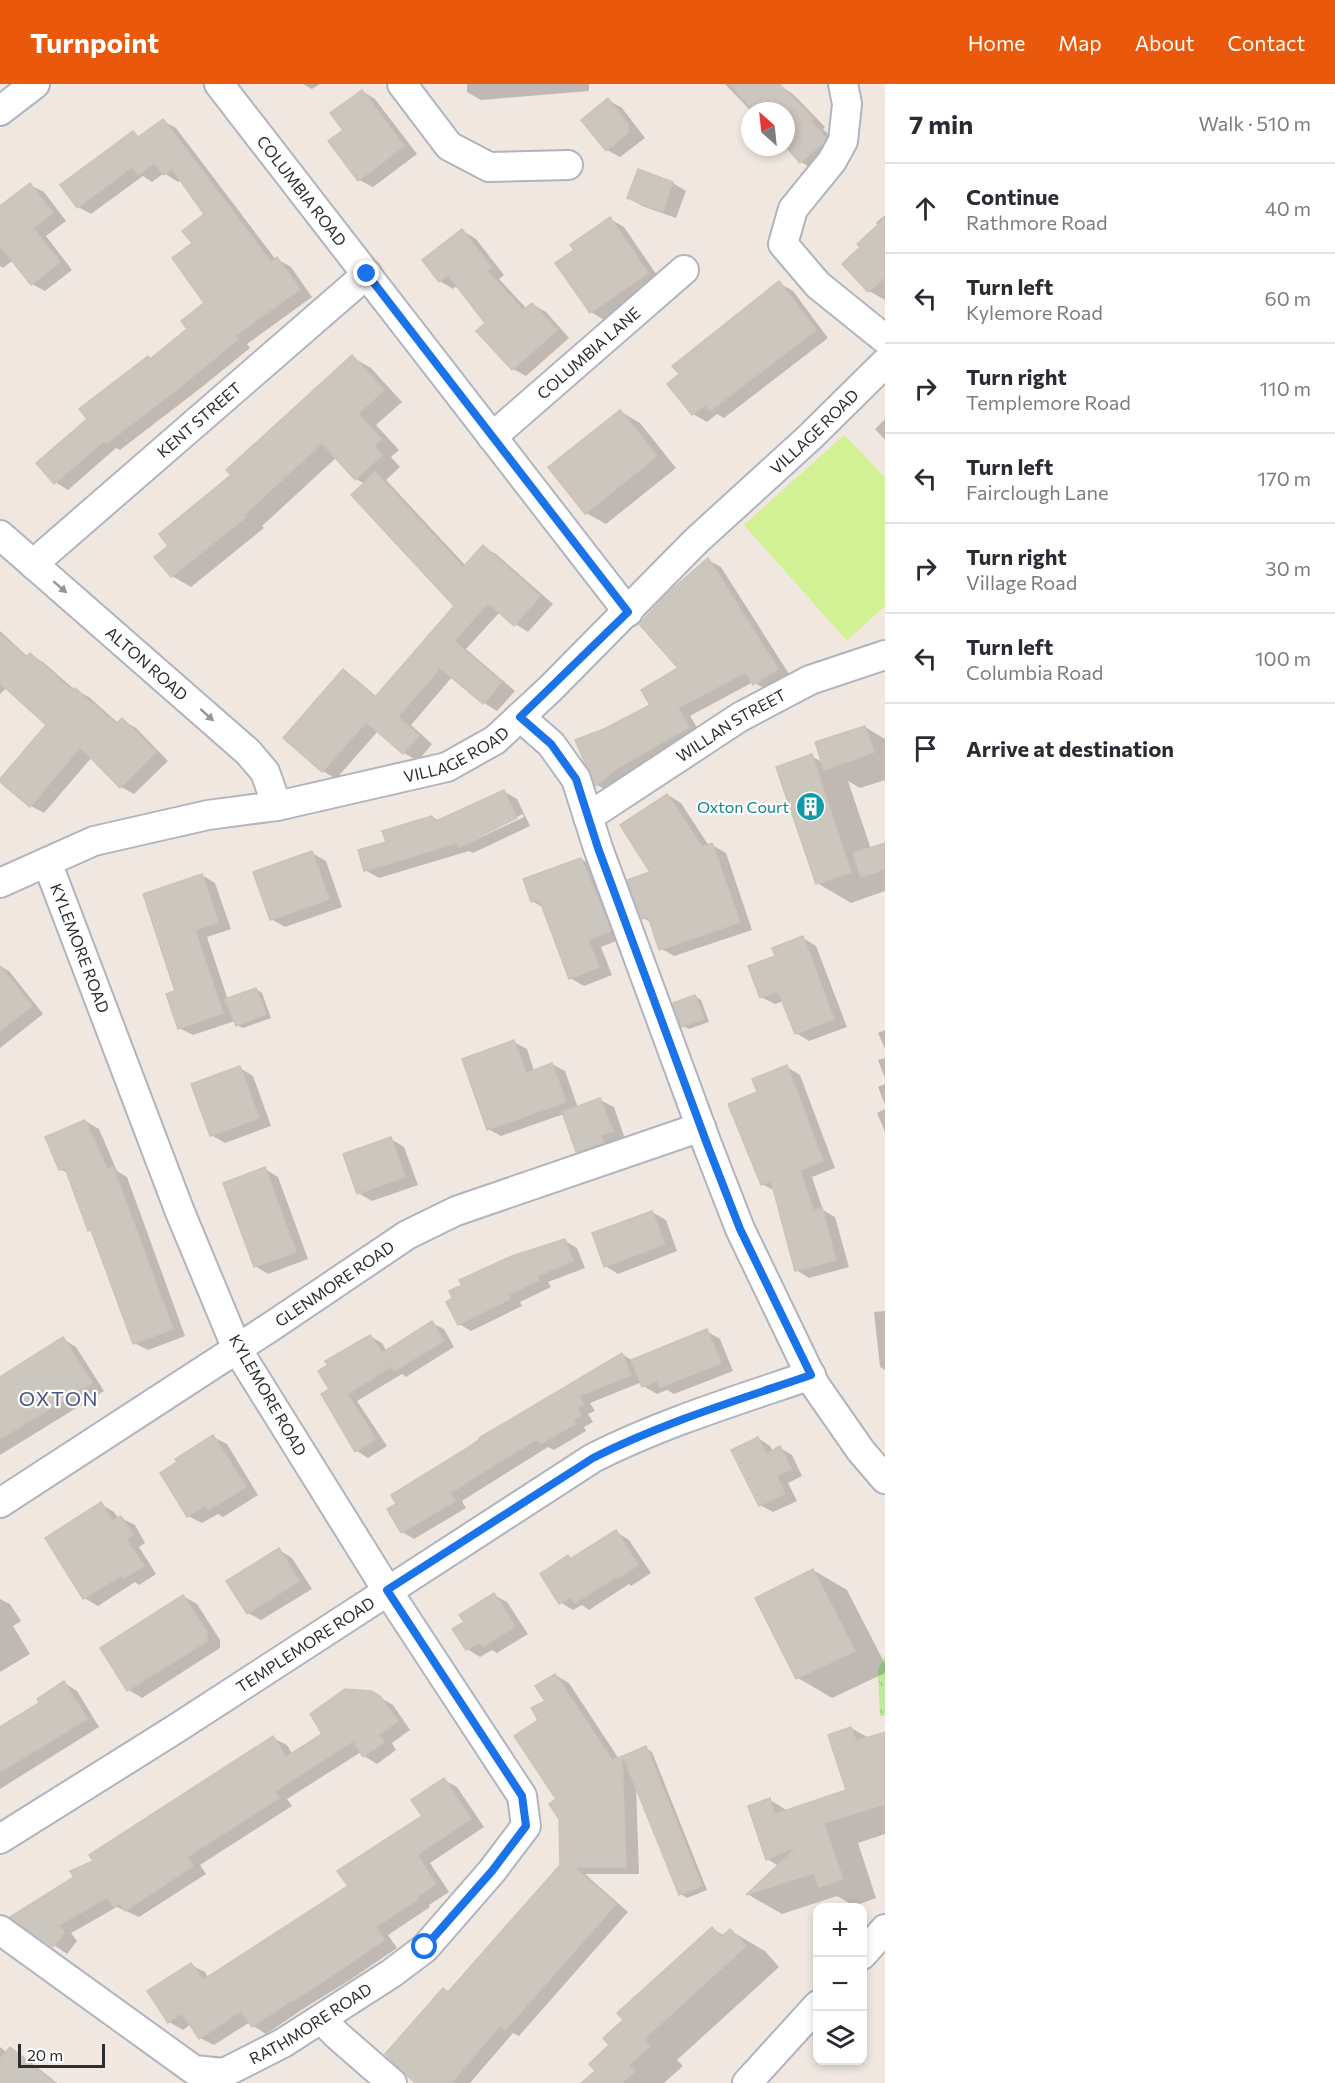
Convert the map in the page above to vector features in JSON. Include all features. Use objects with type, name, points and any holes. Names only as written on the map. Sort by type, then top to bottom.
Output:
[{"type":"street","points":[[0,111],[35,84]]},
{"type":"street","name":"COLUMBIA ROAD","points":[[219,84],[628,612]]},
{"type":"street","points":[[402,84],[449,146],[489,167],[568,165]]},
{"type":"street","points":[[843,84],[847,104],[843,141],[832,161],[793,209],[783,244],[818,285],[885,339]]},
{"type":"street","name":"COLUMBIA LANE","points":[[492,437],[684,270]]},
{"type":"street","name":"KENT STREET","points":[[33,564],[367,274]]},
{"type":"street","name":"VILLAGE ROAD","points":[[0,883],[94,841],[208,814],[277,806],[447,767],[495,740],[628,612],[696,542],[810,437],[885,363]]},
{"type":"street","name":"ALTON ROAD","points":[[0,535],[248,752],[265,772],[277,806]]},
{"type":"street","name":"WILLAN STREET","points":[[588,817],[740,717],[810,680],[885,655]]},
{"type":"street","points":[[520,717],[551,744],[576,779],[740,1229],[815,1385],[854,1441],[885,1479]]},
{"type":"street","name":"KYLEMORE ROAD","points":[[47,862],[180,1212],[237,1349],[387,1590],[522,1796],[526,1826]]},
{"type":"street","name":"GLENMORE ROAD","points":[[0,1503],[407,1235],[456,1210],[701,1127]]},
{"type":"street","name":"TEMPLEMORE ROAD","points":[[0,1839],[177,1728],[602,1453],[676,1421],[811,1375]]},
{"type":"street","name":"RATHMORE ROAD","points":[[0,1930],[194,2070],[224,2073],[284,2043],[392,1973],[425,1947],[492,1871],[526,1826]]},
{"type":"street","points":[[867,1949],[885,1929]]},
{"type":"street","points":[[747,2083],[813,2010]]},
{"type":"street","points":[[321,2019],[392,2083]]},
{"type":"green space","points":[[844,435],[885,477],[885,606],[847,641],[744,525]]},
{"type":"green space","points":[[885,1655],[885,1716],[880,1716],[878,1671]]},
{"type":"building","points":[[730,84],[779,84],[813,118],[811,121],[826,138],[800,163],[794,156],[795,102],[746,102]]},
{"type":"building","points":[[362,90],[404,146],[358,181],[328,141],[343,130],[330,113]]},
{"type":"building","points":[[608,98],[628,124],[628,133],[606,151],[581,120]]},
{"type":"building","points":[[163,119],[271,262],[277,257],[300,289],[235,336],[238,339],[189,380],[106,444],[104,441],[54,484],[36,463],[87,419],[79,409],[148,356],[150,359],[187,329],[181,321],[204,303],[172,258],[192,243],[182,231],[204,214],[172,169],[164,175],[154,163],[138,175],[132,167],[77,208],[60,185],[133,131],[138,137]]},
{"type":"building","points":[[638,169],[673,182],[663,212],[627,198]]},
{"type":"building","points":[[30,183],[53,213],[33,228],[60,262],[31,285],[0,246],[0,206]]},
{"type":"building","points":[[610,217],[648,273],[590,313],[555,263],[574,250],[570,245]]},
{"type":"building","points":[[885,218],[885,277],[868,292],[842,264],[860,247],[857,244]]},
{"type":"building","points":[[462,229],[491,267],[487,271],[523,310],[532,303],[557,330],[512,370],[476,331],[485,323],[448,275],[439,282],[422,260]]},
{"type":"building","points":[[779,281],[816,330],[710,411],[705,405],[692,415],[667,384],[679,374],[672,366]]},
{"type":"building","points":[[352,355],[384,390],[358,414],[381,439],[374,446],[382,455],[355,480],[322,443],[244,515],[246,517],[171,577],[154,557],[168,546],[159,534],[231,475],[226,470]]},
{"type":"building","points":[[620,410],[657,456],[585,514],[548,467]]},
{"type":"building","points":[[375,472],[463,567],[483,545],[540,596],[514,626],[488,603],[454,641],[502,682],[483,704],[440,668],[398,717],[419,735],[403,754],[366,722],[322,772],[283,738],[343,669],[375,697],[454,606],[351,495]]},
{"type":"building","points":[[708,558],[778,669],[753,685],[746,672],[678,708],[689,727],[618,768],[595,786],[575,740],[604,729],[650,705],[641,690],[678,668],[639,624],[669,592]]},
{"type":"building","points":[[0,634],[26,657],[30,653],[73,691],[75,688],[116,724],[122,718],[156,752],[120,788],[80,747],[30,807],[0,782],[0,779],[46,725],[0,683]]},
{"type":"building","points":[[865,726],[874,752],[824,770],[815,742]]},
{"type":"building","name":"Oxton Court","points":[[812,754],[851,872],[816,884],[776,767]]},
{"type":"building","points":[[504,790],[517,818],[459,847],[457,843],[364,871],[358,850],[386,842],[382,831],[432,816],[434,822]]},
{"type":"building","points":[[667,794],[702,847],[712,843],[740,922],[659,950],[648,916],[642,919],[627,880],[650,872],[620,825]]},
{"type":"building","points":[[885,843],[885,869],[861,877],[853,853]]},
{"type":"building","points":[[312,851],[329,899],[270,920],[253,872]]},
{"type":"building","points":[[581,858],[611,931],[588,940],[599,967],[569,979],[539,899],[531,902],[523,879]]},
{"type":"building","points":[[202,874],[218,922],[195,930],[223,1013],[178,1029],[166,994],[175,991],[143,894]]},
{"type":"building","points":[[803,936],[834,1019],[795,1034],[778,991],[760,998],[748,966],[775,956],[772,948]]},
{"type":"building","points":[[0,966],[32,1006],[0,1031]]},
{"type":"building","points":[[256,988],[266,1014],[236,1026],[225,999]]},
{"type":"building","points":[[695,995],[704,1019],[681,1027],[673,1003]]},
{"type":"building","points":[[514,1040],[526,1073],[552,1063],[566,1102],[487,1130],[462,1059]]},
{"type":"building","points":[[787,1065],[823,1161],[800,1170],[813,1210],[822,1208],[836,1260],[795,1271],[771,1181],[761,1185],[728,1104],[757,1092],[752,1079]]},
{"type":"building","points":[[240,1066],[259,1118],[210,1136],[191,1084]]},
{"type":"building","points":[[600,1098],[613,1131],[601,1135],[604,1143],[576,1152],[562,1112]]},
{"type":"building","points":[[85,1120],[107,1169],[113,1167],[173,1329],[133,1344],[91,1230],[88,1231],[65,1168],[59,1170],[45,1137]]},
{"type":"building","points":[[391,1137],[405,1177],[357,1194],[343,1154]]},
{"type":"building","points":[[265,1167],[296,1252],[254,1267],[223,1183]]},
{"type":"building","points":[[652,1211],[665,1244],[604,1267],[592,1233]]},
{"type":"building","points":[[565,1239],[573,1261],[537,1276],[539,1280],[509,1295],[510,1299],[458,1325],[446,1302],[452,1298],[449,1291],[462,1285],[459,1280],[512,1256]]},
{"type":"building","points":[[432,1321],[444,1341],[394,1371],[382,1353]]},
{"type":"building","points":[[707,1329],[721,1363],[660,1387],[657,1381],[642,1387],[631,1360]]},
{"type":"building","points":[[370,1335],[391,1367],[347,1394],[376,1439],[355,1452],[321,1394],[329,1389],[318,1371],[328,1365],[325,1361]]},
{"type":"building","points":[[63,1337],[92,1383],[0,1439],[0,1377]]},
{"type":"building","points":[[622,1353],[631,1375],[579,1396],[583,1404],[577,1407],[581,1415],[573,1420],[575,1424],[541,1444],[537,1439],[475,1477],[450,1493],[455,1501],[401,1533],[387,1509],[396,1504],[391,1495],[464,1450],[479,1438]]},
{"type":"building","points":[[213,1435],[246,1487],[208,1510],[205,1505],[187,1517],[160,1473],[177,1462],[175,1459]]},
{"type":"building","points":[[758,1437],[766,1454],[780,1446],[791,1469],[777,1476],[785,1494],[759,1506],[731,1450]]},
{"type":"building","points":[[101,1502],[112,1521],[121,1516],[133,1535],[126,1539],[144,1566],[124,1578],[122,1575],[83,1599],[45,1538]]},
{"type":"building","points":[[616,1530],[638,1565],[575,1603],[570,1597],[559,1604],[540,1574],[568,1555],[570,1559]]},
{"type":"building","points":[[279,1548],[299,1581],[247,1614],[226,1581]]},
{"type":"building","points":[[813,1569],[855,1651],[796,1679],[755,1598]]},
{"type":"building","points":[[494,1593],[515,1626],[483,1647],[480,1642],[466,1650],[452,1629],[464,1622],[459,1615]]},
{"type":"building","points":[[183,1595],[207,1632],[207,1641],[127,1691],[100,1648]]},
{"type":"building","points":[[555,1674],[612,1760],[622,1756],[626,1867],[574,1867],[616,1904],[505,2030],[500,2026],[451,2083],[415,2083],[385,2054],[443,1988],[448,1992],[560,1865],[559,1819],[549,1804],[556,1799],[514,1736],[538,1720],[531,1708],[545,1701],[535,1686]]},
{"type":"building","points":[[64,1681],[87,1719],[0,1772],[0,1727],[39,1703],[37,1699]]},
{"type":"building","points":[[345,1689],[371,1691],[380,1696],[398,1721],[379,1735],[384,1742],[363,1757],[353,1741],[275,1791],[279,1798],[187,1857],[193,1866],[125,1911],[120,1903],[114,1907],[108,1897],[59,1925],[64,1933],[53,1947],[10,1917],[74,1877],[70,1871],[93,1861],[89,1855],[273,1736],[286,1757],[322,1734],[310,1714]]},
{"type":"building","points":[[851,1727],[856,1741],[885,1732],[885,1804],[824,1823],[843,1879],[819,1887],[814,1873],[746,1895],[798,1846],[766,1860],[748,1806],[770,1798],[775,1814],[846,1790],[828,1735]]},
{"type":"building","points":[[646,1746],[702,1886],[679,1895],[623,1756]]},
{"type":"building","points":[[444,1778],[471,1819],[417,1855],[436,1884],[376,1927],[384,1940],[252,2027],[241,2011],[199,2039],[182,2013],[168,2023],[147,1991],[191,1963],[203,1980],[348,1886],[337,1871],[422,1816],[411,1800]]},
{"type":"building","points":[[712,1927],[721,1937],[730,1929],[746,1946],[644,2039],[650,2046],[629,2065],[635,2071],[622,2083],[581,2083],[595,2071],[589,2064],[609,2045],[603,2038],[623,2020],[617,2013]]},
{"type":"building","points":[[10,2047],[54,2083],[0,2083],[0,2059]]},
{"type":"place","name":"Oxton Court","points":[[810,807]]},
{"type":"district","name":"OXTON","points":[[59,1399]]},
{"type":"route","points":[[367,274],[628,612],[520,717],[551,744],[576,779],[598,848],[740,1229],[811,1375],[676,1421],[593,1458],[387,1590],[522,1796],[526,1826],[492,1871],[425,1947]]}]
